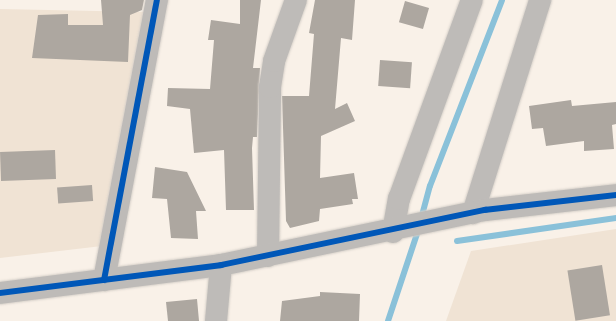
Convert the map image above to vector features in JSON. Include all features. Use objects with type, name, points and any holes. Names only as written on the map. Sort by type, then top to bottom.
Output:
[{"type":"street","points":[[104,280],[157,0]]},
{"type":"street","points":[[268,256],[270,87],[274,60],[296,0]]},
{"type":"street","points":[[393,232],[399,199],[472,0]]},
{"type":"street","points":[[473,213],[540,0]]},
{"type":"street","points":[[0,293],[221,265],[393,232],[473,213],[616,195]]},
{"type":"street","points":[[216,321],[221,265]]},
{"type":"shaded area","points":[[0,9],[145,12],[102,246],[0,258]]},
{"type":"shaded area","points":[[616,229],[616,321],[446,321],[471,251]]},
{"type":"building","points":[[101,0],[144,0],[142,10],[130,15],[128,62],[32,58],[38,15],[68,14],[68,25],[103,25]]},
{"type":"building","points":[[240,0],[261,0],[253,68],[260,68],[257,137],[253,137],[252,148],[254,210],[226,210],[224,150],[194,153],[190,109],[167,106],[168,88],[210,89],[214,40],[208,40],[211,20],[240,24]]},
{"type":"building","points":[[315,0],[355,0],[352,40],[341,38],[335,109],[347,103],[355,121],[321,136],[320,178],[354,173],[358,199],[352,199],[353,204],[320,209],[319,221],[290,228],[286,221],[282,96],[309,96],[314,34],[309,33]]},
{"type":"building","points":[[405,1],[429,8],[423,29],[399,22]]},
{"type":"building","points":[[380,60],[412,62],[410,88],[378,86]]},
{"type":"building","points":[[571,100],[572,106],[616,102],[616,124],[612,125],[614,149],[584,151],[584,141],[546,146],[543,128],[532,129],[529,106]]},
{"type":"building","points":[[55,150],[56,179],[1,181],[0,152]]},
{"type":"building","points":[[155,167],[187,172],[206,211],[196,211],[198,239],[171,238],[167,199],[152,198]]},
{"type":"building","points":[[92,185],[93,201],[58,203],[57,187]]},
{"type":"building","points":[[602,265],[610,315],[575,321],[567,270]]},
{"type":"building","points":[[320,292],[360,294],[359,321],[280,321],[282,301],[320,296]]},
{"type":"building","points":[[197,299],[199,321],[168,321],[166,302]]},
{"type":"waterway","points":[[421,219],[430,186],[502,0]]},
{"type":"waterway","points":[[457,241],[616,218]]},
{"type":"waterway","points":[[388,321],[419,228]]},
{"type":"cycle path","points":[[104,280],[157,0]]},
{"type":"cycle path","points":[[0,293],[221,265],[485,210],[616,195]]}]
